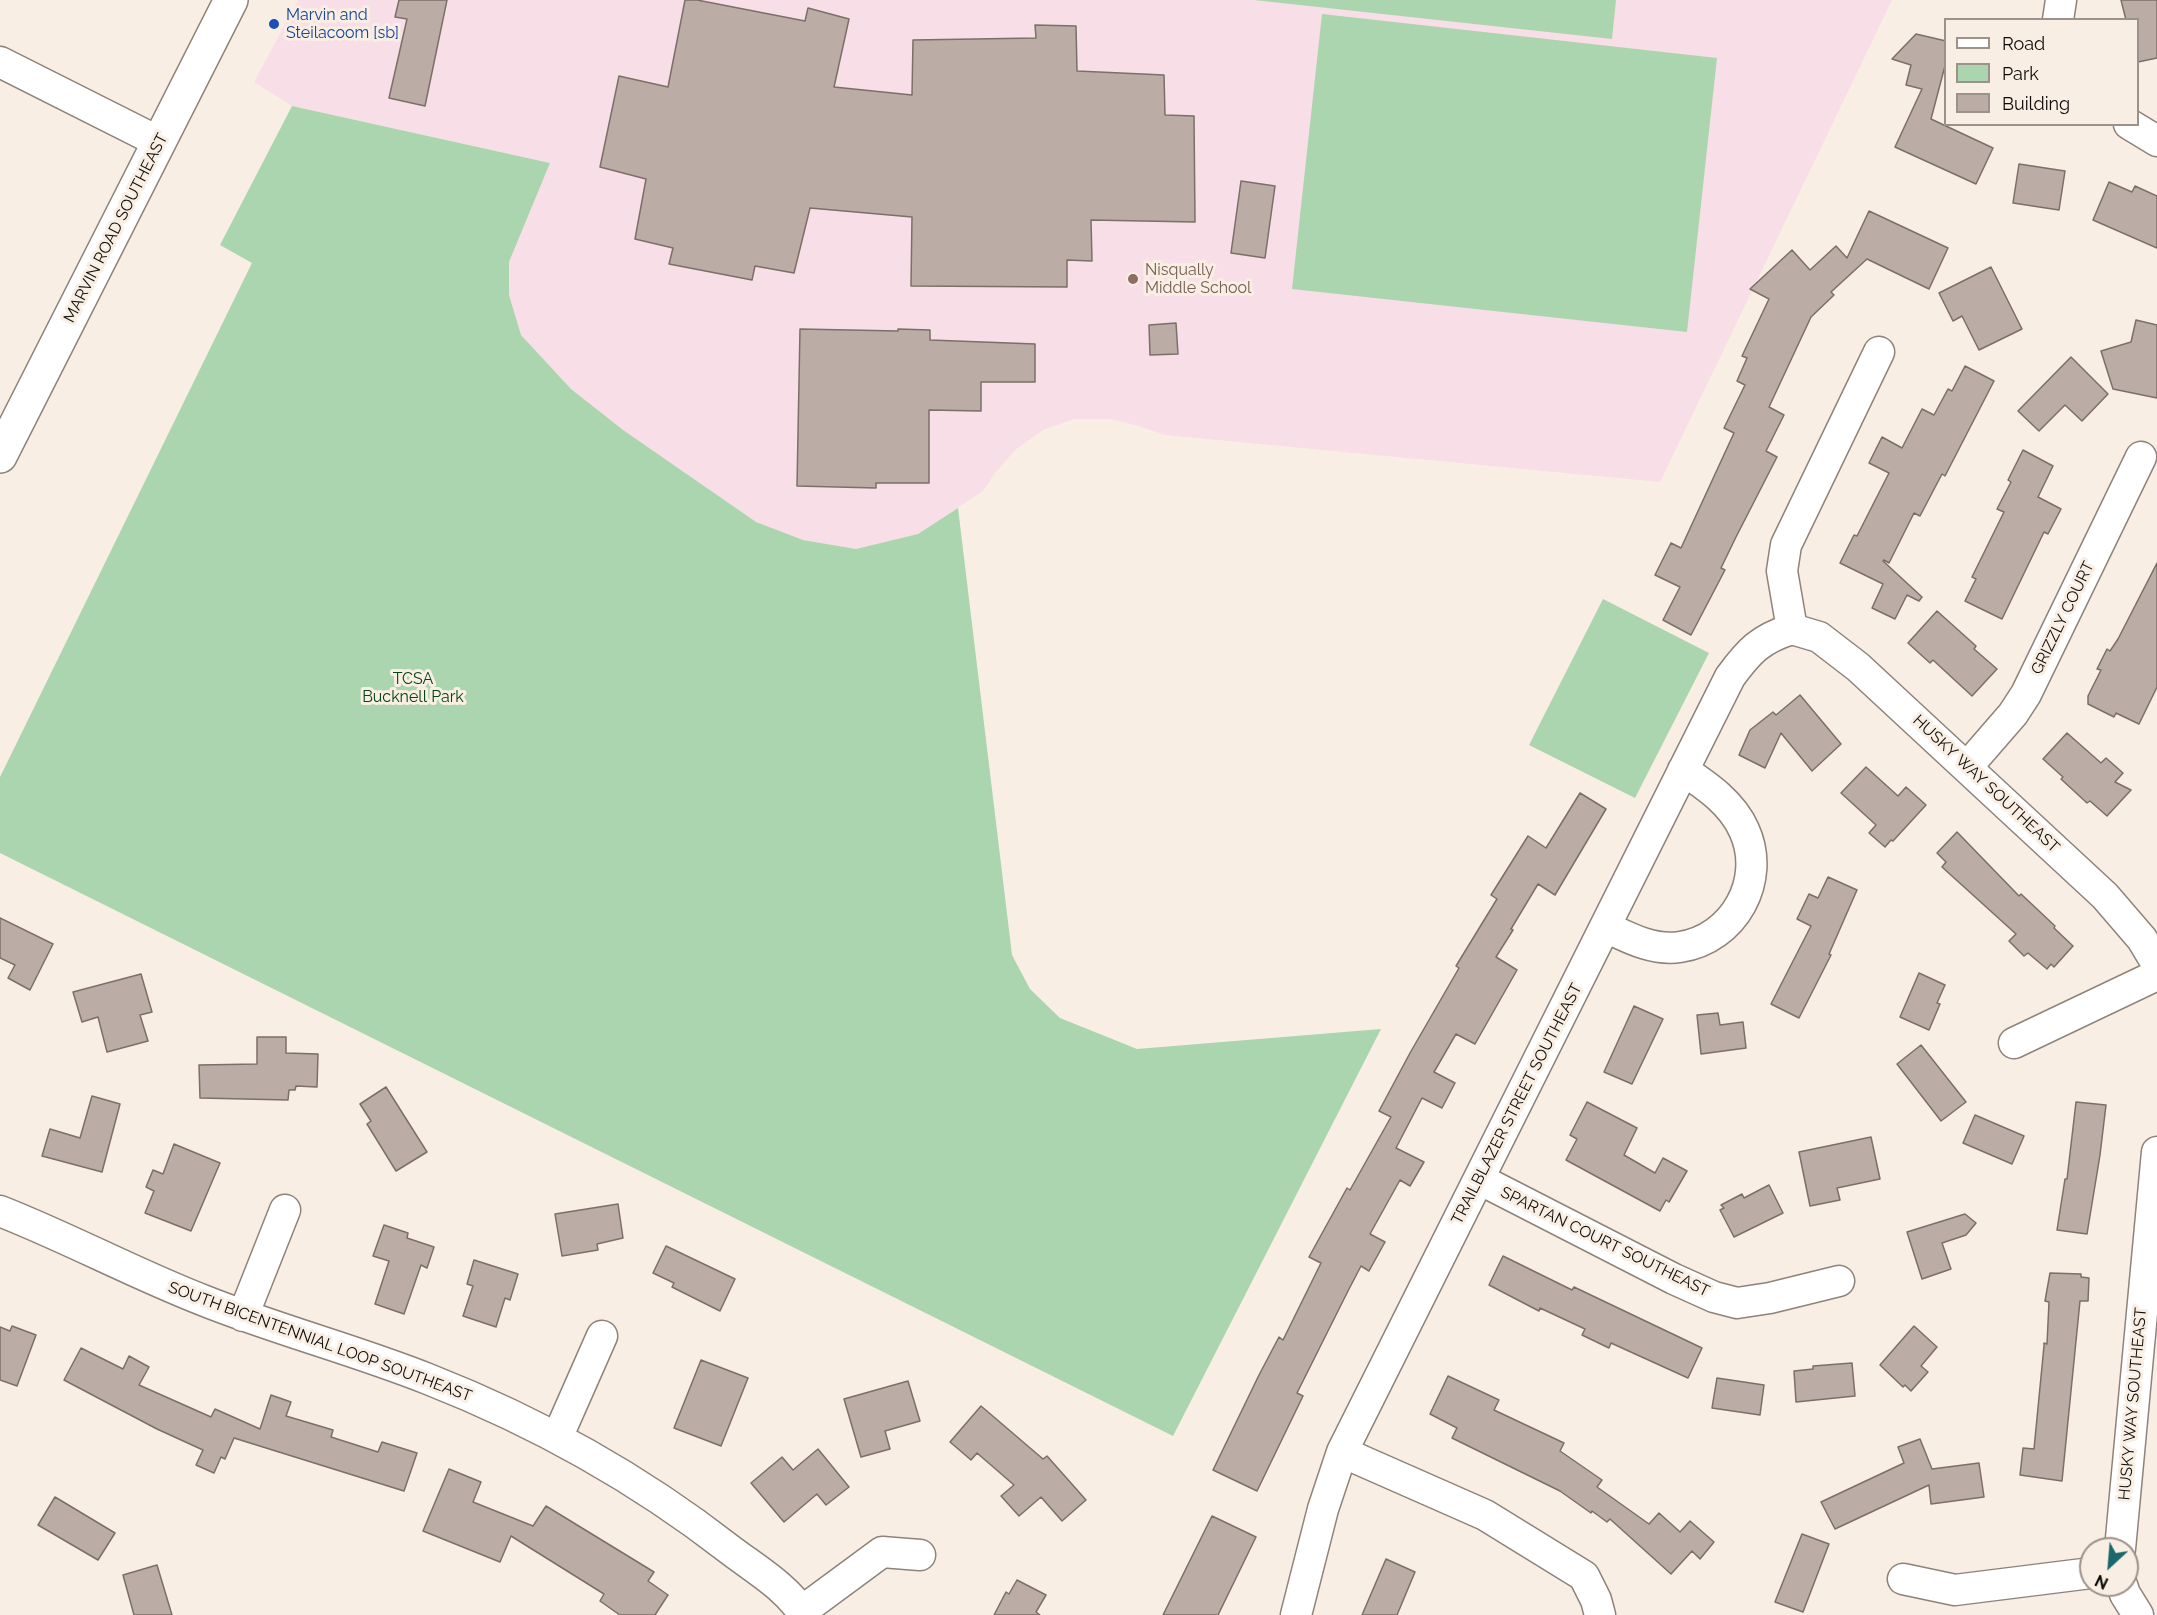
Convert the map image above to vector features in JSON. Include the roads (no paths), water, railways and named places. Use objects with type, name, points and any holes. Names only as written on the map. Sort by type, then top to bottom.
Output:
[{"type":"main road","name":"MARVIN ROAD SOUTHEAST","points":[[0,456],[231,0]]},
{"type":"street","points":[[2058,18],[2061,0]]},
{"type":"street","points":[[0,62],[159,142]]},
{"type":"street","points":[[2132,126],[2157,141]]},
{"type":"street","points":[[1792,629],[1782,571],[1785,545],[1879,352]]},
{"type":"street","name":"GRIZZLY COURT","points":[[1967,767],[2013,714],[2026,694],[2141,457]]},
{"type":"street","name":"HUSKY WAY SOUTHEAST","points":[[1792,629],[1819,637],[1858,667],[1967,767],[2105,896],[2142,939],[2157,964]]},
{"type":"street","name":"TRAILBLAZER STREET SOUTHEAST","points":[[1296,1615],[1323,1509],[1342,1452],[1683,770],[1730,677],[1747,654],[1771,635],[1792,629]]},
{"type":"street","points":[[1606,927],[1645,944],[1679,947],[1705,940],[1724,928],[1745,897],[1751,881],[1751,848],[1744,828],[1725,802],[1683,770]]},
{"type":"street","points":[[2014,1043],[2157,975]]},
{"type":"street","name":"HUSKY WAY SOUTHEAST","points":[[2121,1537],[2149,1313],[2157,1152]]},
{"type":"street","name":"SPARTAN COURT SOUTHEAST","points":[[1479,1179],[1674,1279],[1714,1297],[1737,1303],[1770,1298],[1839,1281]]},
{"type":"street","points":[[243,1316],[285,1210]]},
{"type":"street","name":"SOUTH BICENTENNIAL LOOP SOUTHEAST","points":[[0,1211],[153,1281],[243,1316],[429,1379],[557,1438],[631,1481],[706,1531],[786,1593],[803,1613]]},
{"type":"street","points":[[557,1438],[602,1336]]},
{"type":"street","points":[[1342,1452],[1485,1515],[1584,1576],[1596,1600],[1600,1615]]},
{"type":"street","points":[[803,1613],[882,1552],[920,1555]]},
{"type":"street","points":[[1903,1579],[1955,1590],[2079,1574]]},
{"type":"street","points":[[2127,1597],[2138,1615]]},
{"type":"place","name":"Marvin and Steilacoom [sb]","points":[[274,24]]},
{"type":"place","name":"Nisqually Middle School","points":[[1133,279]]},
{"type":"park label","name":"TCSA Bucknell Park","points":[[413,688]]}]
